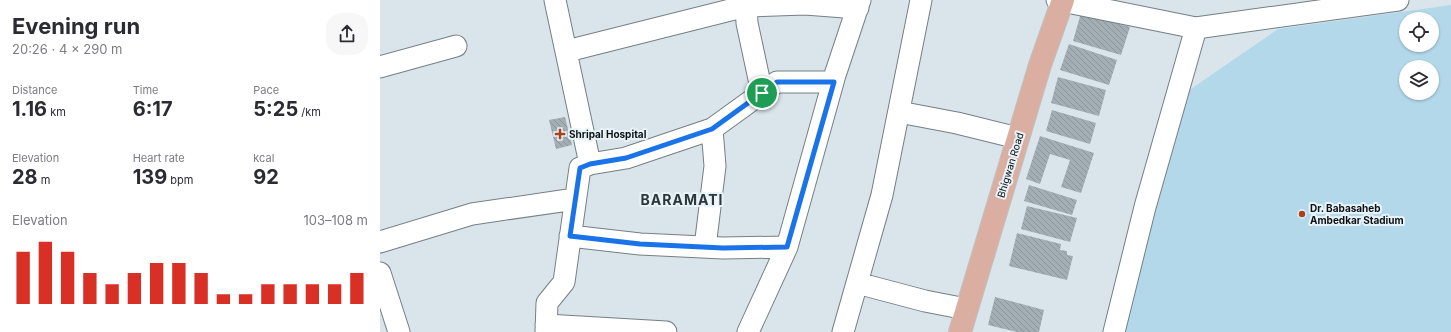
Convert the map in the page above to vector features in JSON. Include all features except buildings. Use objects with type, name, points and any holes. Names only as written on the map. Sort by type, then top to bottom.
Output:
[{"type":"main road","name":"Bhigwan Road","points":[[960,332],[1061,0]]},
{"type":"street","points":[[555,0],[590,164]]},
{"type":"street","points":[[843,332],[882,195],[921,0]]},
{"type":"street","points":[[1061,0],[1124,6],[1196,28],[1398,0]]},
{"type":"street","points":[[566,51],[746,3],[859,4],[834,82],[787,247],[748,332]]},
{"type":"street","points":[[746,3],[747,23],[762,93]]},
{"type":"street","points":[[1114,332],[1145,207],[1196,28]]},
{"type":"street","points":[[380,67],[456,46]]},
{"type":"street","points":[[666,332],[546,329],[547,303],[564,282],[580,168],[590,164],[626,158],[712,129],[777,82],[834,82]]},
{"type":"street","points":[[899,112],[957,123],[1018,138]]},
{"type":"street","points":[[705,247],[715,166],[712,129]]},
{"type":"street","points":[[380,242],[472,214],[576,199]]},
{"type":"street","points":[[570,236],[640,244],[723,248],[787,247]]},
{"type":"street","points":[[380,274],[399,332]]},
{"type":"street","points":[[857,283],[925,301],[966,309]]},
{"type":"shaded area","name":"Dr. Babasaheb Ambedkar Stadium","points":[[1451,5],[1451,332],[1123,332],[1182,95],[1278,29],[1399,12],[1399,52],[1439,52],[1439,12],[1401,12]]},
{"type":"place","name":"Shripal Hospital","points":[[560,134]]},
{"type":"place","name":"Dr. Babasaheb Ambedkar Stadium","points":[[1302,214]]},
{"type":"district","name":"BARAMATI","points":[[682,200]]},
{"type":"route","points":[[777,82],[834,82],[787,247],[723,248],[640,244],[570,236],[580,168],[590,164],[626,158],[712,129],[762,93],[777,82]]}]
